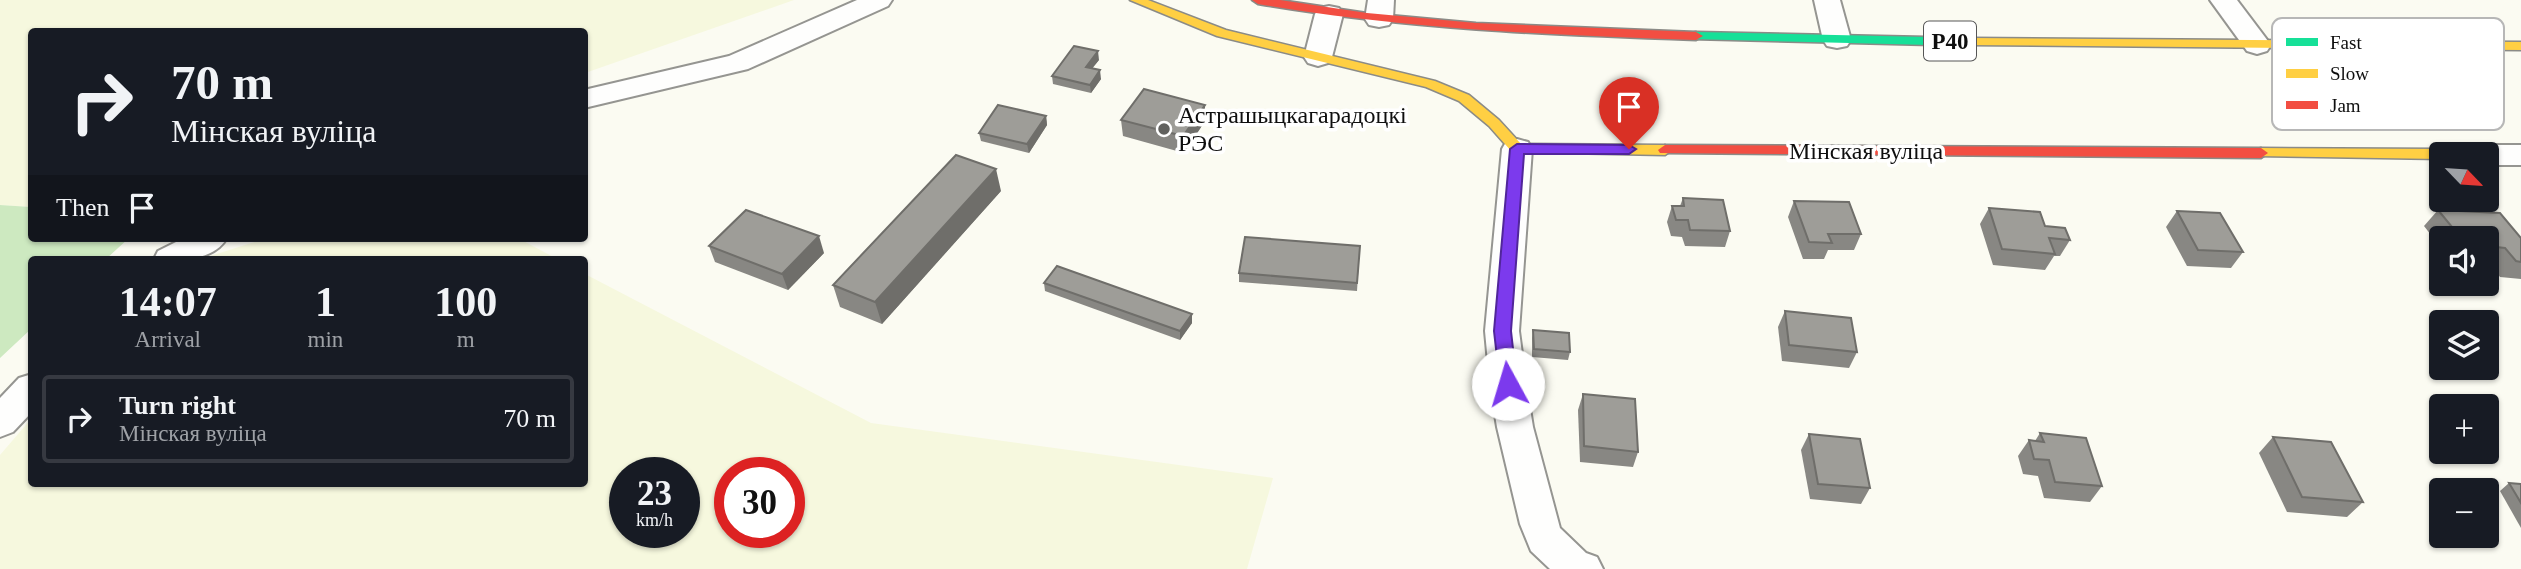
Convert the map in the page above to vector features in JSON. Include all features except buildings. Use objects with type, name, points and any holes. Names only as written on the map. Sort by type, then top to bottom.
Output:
[{"type":"street","points":[[588,98],[738,63],[879,0]]},
{"type":"street","points":[[1136,0],[1222,33],[1430,84],[1464,98],[1494,122],[1517,149],[1502,331],[1508,384],[1539,524],[1545,539],[1572,565],[1583,569]]},
{"type":"street","name":"Р40","points":[[1258,0],[1329,14],[1380,10],[1547,30],[1837,40],[2272,45]]},
{"type":"street","points":[[1827,0],[1837,40]]},
{"type":"street","points":[[2223,0],[2257,45]]},
{"type":"street","points":[[1318,57],[1329,14]]},
{"type":"street","name":"Мінская вуліца","points":[[1517,149],[2429,154]]},
{"type":"street","points":[[2499,155],[2521,155]]},
{"type":"street","points":[[176,256],[203,242]]},
{"type":"street","points":[[0,422],[28,392]]},
{"type":"green space","points":[[0,0],[794,0],[588,72],[588,28],[28,28],[28,207],[0,205]]},
{"type":"green space","points":[[0,205],[28,207],[28,242],[125,242],[109,256],[28,256],[28,332],[0,358]]},
{"type":"green space","points":[[254,242],[525,242],[551,256],[210,256]]},
{"type":"green space","points":[[588,276],[871,423],[1273,478],[1247,569],[0,569],[0,455],[28,422],[28,487],[588,487]]},
{"type":"traffic: fast","points":[[1696,36],[1972,42]]},
{"type":"traffic: slow","points":[[1136,0],[1222,33],[1430,84],[1464,98],[1494,123],[1517,149],[1665,150]]},
{"type":"traffic: slow","points":[[1972,42],[2272,44]]},
{"type":"traffic: slow","points":[[2504,46],[2521,46]]},
{"type":"traffic: slow","points":[[2261,153],[2429,154]]},
{"type":"traffic: jam","points":[[1258,0],[1367,17],[1476,27],[1696,36]]},
{"type":"traffic: jam","points":[[1665,150],[2261,153]]},
{"type":"place","name":"Астрашыцкагарадоцкі РЭС","points":[[1164,129]]},
{"type":"route","points":[[1508,384],[1502,331],[1517,149],[1629,149]]}]
